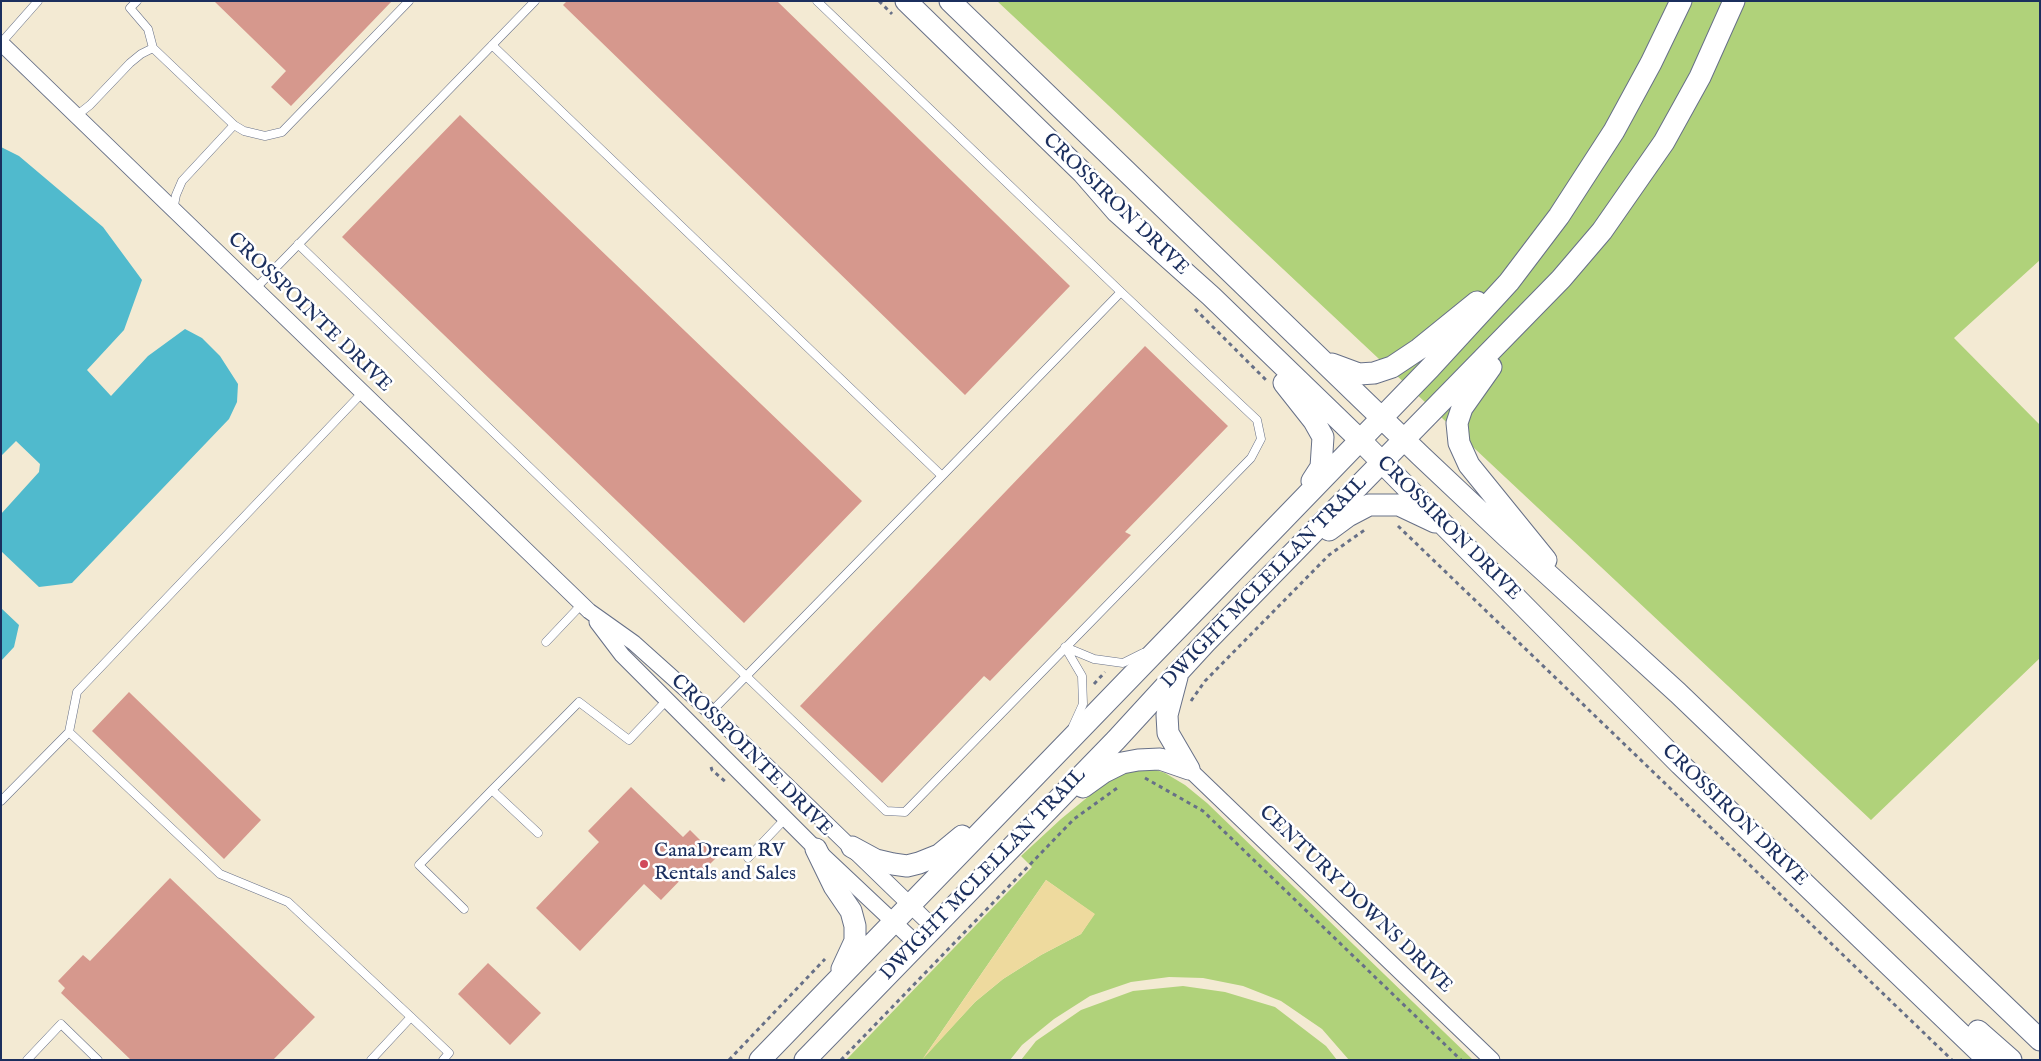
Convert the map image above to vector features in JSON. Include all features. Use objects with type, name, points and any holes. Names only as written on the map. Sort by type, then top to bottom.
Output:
[{"type":"main road","name":"CROSSIRON DRIVE","points":[[906,1],[1084,173],[1117,212],[1211,296],[1359,439],[1604,688],[1988,1060]]},
{"type":"main road","name":"CROSSIRON DRIVE","points":[[950,1],[1404,440],[1678,693],[2040,1040]]},
{"type":"main road","name":"DWIGHT MCLELLAN TRAIL","points":[[760,1060],[1359,439],[1430,368],[1509,282],[1559,216],[1614,131],[1651,63],[1681,1]]},
{"type":"main road","name":"DWIGHT MCLELLAN TRAIL","points":[[805,1060],[1179,673],[1206,642],[1543,298],[1602,230],[1664,142],[1700,76],[1734,1]]},
{"type":"main road","points":[[1316,355],[1340,368],[1359,374],[1374,373],[1392,367],[1419,350],[1468,308],[1509,282]]},
{"type":"main road","points":[[1543,298],[1462,408],[1458,423],[1459,443],[1469,465],[1529,538],[1578,602]]},
{"type":"main road","points":[[1272,355],[1282,381],[1314,421],[1323,437],[1321,467],[1300,502]]},
{"type":"main road","points":[[1295,551],[1348,516],[1369,505],[1399,505],[1450,530]]},
{"type":"main road","points":[[1179,673],[1167,715],[1168,733],[1189,769]]},
{"type":"main road","points":[[1035,822],[1104,772],[1122,763],[1142,772],[1160,759],[1189,769]]},
{"type":"main road","points":[[852,847],[876,860],[907,866],[919,863],[939,855],[978,822],[1009,803]]},
{"type":"main road","points":[[816,850],[834,886],[851,911],[855,926],[855,941],[849,957],[832,987]]},
{"type":"main road","points":[[1834,912],[1872,933],[1900,956],[1989,1042],[2011,1060]]},
{"type":"main road","points":[[2013,1013],[2040,1029]]},
{"type":"main road","points":[[1960,1033],[1976,1060]]},
{"type":"street","name":"CROSSPOINTE DRIVE","points":[[1,43],[586,608],[634,643],[711,712],[852,847],[933,928]]},
{"type":"street","name":"CROSSPOINTE DRIVE","points":[[586,608],[622,655],[816,850],[917,944]]},
{"type":"street","name":"CENTURY DOWNS DRIVE","points":[[1189,769],[1492,1060]]},
{"type":"lane","points":[[1,43],[38,1]]},
{"type":"lane","points":[[137,1],[130,8],[148,29],[153,48],[234,125],[244,131],[265,136],[282,132],[409,1]]},
{"type":"lane","points":[[256,289],[535,1]]},
{"type":"lane","points":[[298,244],[886,812],[905,812],[1251,458],[1261,439],[1257,420],[1120,292],[817,1]]},
{"type":"lane","points":[[492,45],[942,476]]},
{"type":"lane","points":[[76,116],[130,63],[141,54],[153,48]]},
{"type":"lane","points":[[173,210],[176,195],[182,181],[234,125]]},
{"type":"lane","points":[[711,712],[1120,292]]},
{"type":"lane","points":[[1,801],[69,732],[77,692],[363,392]]},
{"type":"lane","points":[[546,642],[586,608]]},
{"type":"lane","points":[[1065,648],[1094,659],[1123,663],[1161,645]]},
{"type":"lane","points":[[1064,746],[1083,704],[1082,676],[1065,648]]},
{"type":"lane","points":[[464,909],[419,865],[579,702],[629,740],[667,700]]},
{"type":"lane","points":[[69,732],[220,874],[288,902],[449,1053],[443,1060]]},
{"type":"lane","points":[[492,790],[538,833]]},
{"type":"lane","points":[[748,858],[785,819]]},
{"type":"lane","points":[[370,1060],[411,1018]]},
{"type":"lane","points":[[27,1060],[61,1024],[98,1060]]},
{"type":"path","points":[[1395,524],[1952,1060]]},
{"type":"path","points":[[1189,703],[1205,681],[1328,556],[1369,527]]},
{"type":"path","points":[[1092,686],[1107,670]]},
{"type":"path","points":[[710,761],[712,770],[726,783],[733,784]]},
{"type":"path","points":[[1142,772],[1204,811],[1461,1060]]},
{"type":"path","points":[[841,1060],[1074,819],[1126,784]]},
{"type":"path","points":[[729,1060],[830,954]]},
{"type":"green space","points":[[997,1],[2040,1],[2040,260],[1954,338],[2040,425],[2040,658],[1871,820]]},
{"type":"green space","points":[[1135,768],[1150,768],[1165,773],[1185,785],[1207,803],[1473,1060],[1349,1060],[1322,1029],[1281,1001],[1243,986],[1203,978],[1169,977],[1131,982],[1090,996],[1054,1019],[1022,1045],[1010,1060],[846,1060],[1032,867],[1021,856],[1061,819],[1112,777]],"holes":[[[1046,880],[1094,914],[1081,934],[1041,955],[1003,979],[975,1002],[924,1057]]]},
{"type":"green space","points":[[1183,986],[1225,992],[1275,1007],[1326,1046],[1337,1060],[1021,1060],[1036,1041],[1081,1010],[1133,991]]},
{"type":"sand","points":[[1046,880],[1095,914],[1081,934],[1041,955],[1003,979],[975,1002],[922,1060]]},
{"type":"water","points":[[1,147],[19,156],[103,227],[142,280],[124,330],[87,370],[111,396],[148,356],[185,329],[202,338],[220,356],[238,384],[237,402],[229,419],[72,583],[39,587],[1,551],[1,514],[39,472],[40,464],[16,441],[1,456]]},
{"type":"water","points":[[1,608],[19,625],[14,647],[1,661]]},
{"type":"building","points":[[214,1],[392,1],[291,106],[271,87],[286,71]]},
{"type":"building","points":[[567,1],[777,1],[1070,286],[965,395],[563,5]]},
{"type":"building","points":[[460,115],[862,501],[744,623],[342,237]]},
{"type":"building","points":[[1145,346],[1228,426],[1125,532],[1131,535],[990,681],[984,676],[882,783],[800,706]]},
{"type":"building","points":[[129,692],[261,820],[224,859],[92,731]]},
{"type":"building","name":"CanaDream RV Rentals and Sales","points":[[631,787],[683,837],[690,830],[717,857],[696,878],[689,871],[661,900],[644,884],[580,951],[536,908],[599,842],[588,831]]},
{"type":"building","points":[[170,878],[315,1017],[273,1060],[131,1060],[61,993],[65,988],[58,981],[83,955],[90,961]]},
{"type":"building","points":[[488,963],[541,1013],[510,1045],[458,994]]},
{"type":"place","name":"CanaDream RV Rentals and Sales","points":[[644,864]]}]
